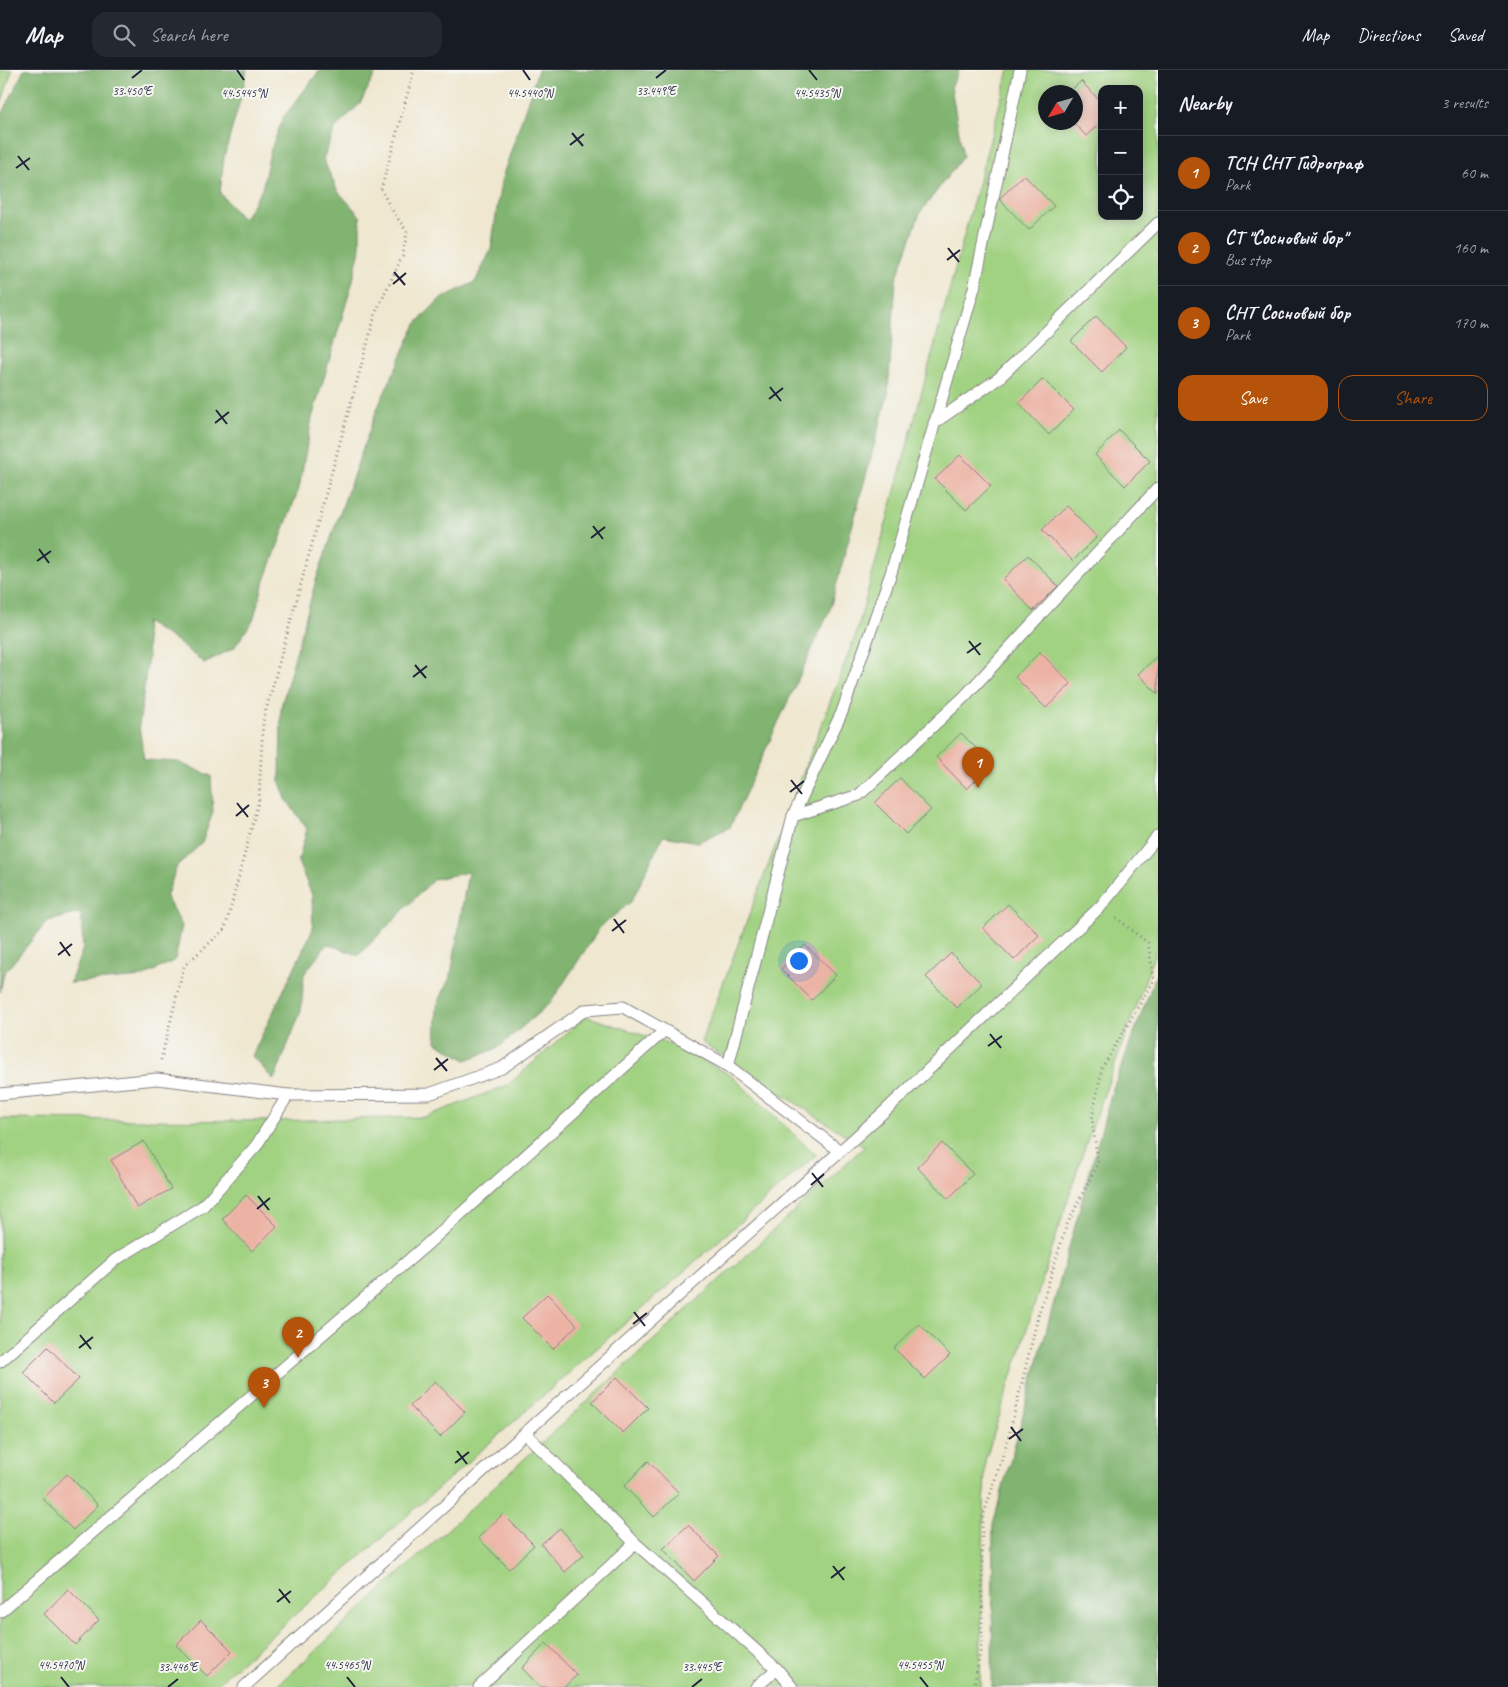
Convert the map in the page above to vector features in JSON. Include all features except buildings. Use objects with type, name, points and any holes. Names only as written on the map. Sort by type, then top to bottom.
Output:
[{"type":"lane","points":[[728,1066],[793,816],[842,712],[891,573],[974,288],[1020,70]]},
{"type":"lane","points":[[934,423],[999,378],[1158,223]]},
{"type":"lane","points":[[793,816],[859,795],[964,698],[1158,488]]},
{"type":"lane","points":[[244,1687],[886,1110],[1101,906],[1158,836]]},
{"type":"lane","points":[[0,1094],[157,1079],[288,1095],[428,1094],[502,1068],[585,1010],[623,1007],[728,1066],[840,1151]]},
{"type":"lane","points":[[0,1612],[424,1247],[664,1031]]},
{"type":"lane","points":[[0,1362],[114,1260],[203,1206],[256,1146],[288,1095]]},
{"type":"lane","points":[[525,1433],[635,1543],[777,1669],[792,1687]]},
{"type":"lane","points":[[479,1687],[635,1543]]},
{"type":"lane","points":[[756,1687],[777,1669]]},
{"type":"path","points":[[157,1079],[184,966],[225,930],[259,799],[263,721],[376,312],[403,255],[407,232],[381,190],[414,70]]},
{"type":"path","points":[[974,1687],[982,1641],[982,1520],[1008,1438],[1039,1313],[1066,1227],[1098,1163],[1092,1119],[1102,1068],[1154,980],[1148,942],[1101,906]]},
{"type":"green space","points":[[0,70],[12,70],[0,108]]},
{"type":"green space","points":[[24,70],[247,70],[224,157],[220,193],[243,220],[262,189],[270,152],[283,118],[320,70],[377,70],[360,104],[336,127],[323,159],[337,190],[360,216],[360,249],[352,284],[312,418],[299,488],[263,586],[253,620],[234,648],[204,663],[175,640],[145,622],[148,656],[139,726],[144,760],[178,762],[211,776],[213,812],[202,843],[177,866],[166,897],[182,926],[175,960],[142,977],[70,983],[83,948],[81,913],[48,921],[4,973],[0,992],[0,119]]},
{"type":"green space","points":[[538,70],[959,70],[951,87],[963,156],[920,213],[896,280],[888,394],[829,612],[730,827],[698,842],[663,836],[631,902],[601,926],[551,1002],[498,1048],[466,1060],[436,1042],[437,1006],[451,975],[468,872],[434,879],[359,955],[327,944],[304,974],[301,1011],[274,1080],[252,1056],[313,929],[312,895],[298,862],[307,829],[286,799],[280,782],[281,707],[316,580],[377,409],[416,324],[440,299],[475,282],[491,250],[501,181]]},
{"type":"green space","points":[[1009,70],[1158,70],[1158,945],[1080,1161],[985,1461],[980,1687],[276,1687],[864,1147],[701,1042],[857,631]]},
{"type":"green space","points":[[1158,970],[1158,1687],[992,1687],[993,1524],[1112,1091]]},
{"type":"green space","points":[[586,1016],[670,1044],[731,1075],[816,1155],[213,1687],[0,1687],[0,1119],[270,1121],[425,1117],[508,1085]]},
{"type":"place","name":"ТСН СНТ Гидрограф","points":[[978,788]]},
{"type":"place","name":"СТ \"Сосновый бор\"","points":[[298,1358]]},
{"type":"place","name":"СНТ Сосновый бор","points":[[264,1408]]}]
